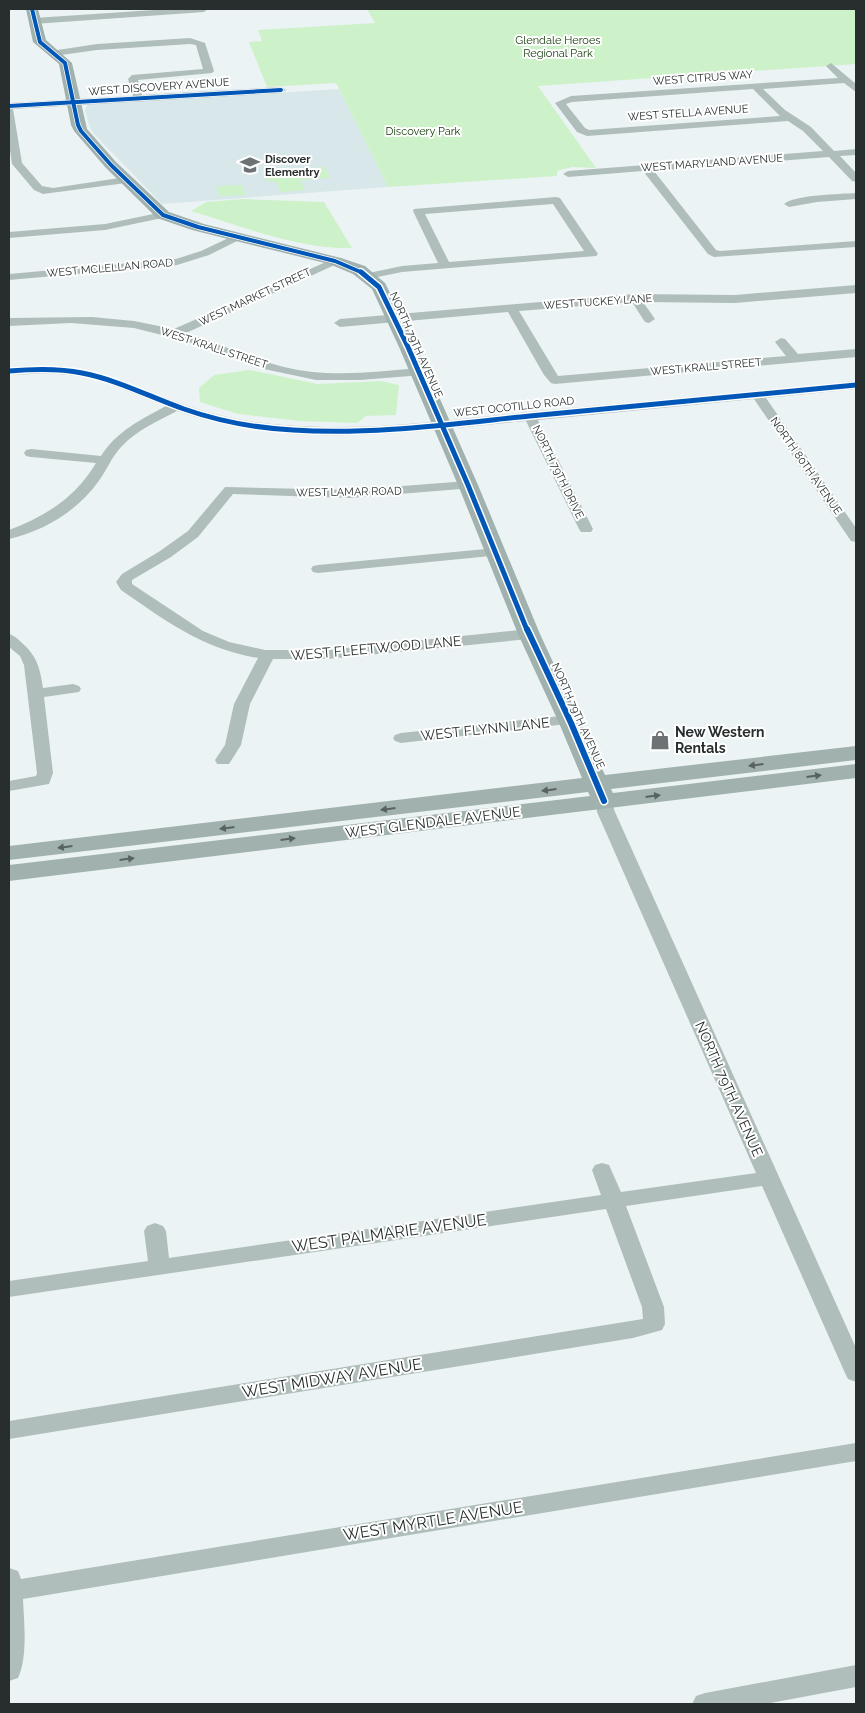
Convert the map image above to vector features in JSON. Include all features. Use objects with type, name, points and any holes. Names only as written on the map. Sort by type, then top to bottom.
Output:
[{"type":"street","points":[[33,15],[204,9]]},
{"type":"street","name":"NORTH 79TH AVENUE","points":[[33,15],[40,42],[64,61],[78,125],[86,139],[163,216],[334,261],[359,270],[379,287],[395,318],[468,485],[529,634],[570,720],[601,793],[608,817],[856,1373]]},
{"type":"street","points":[[54,53],[91,47],[197,40],[200,43],[209,71],[135,77],[133,79],[138,98]]},
{"type":"street","points":[[830,66],[856,89]]},
{"type":"street","name":"WEST CITRUS WAY","points":[[587,133],[581,130],[560,103],[562,100],[846,80]]},
{"type":"street","points":[[756,87],[781,112],[807,129],[856,178]]},
{"type":"street","name":"WEST DISCOVERY AVENUE","points":[[9,108],[73,102],[281,90]]},
{"type":"street","points":[[9,108],[13,165],[38,188],[43,191],[126,180]]},
{"type":"street","name":"WEST STELLA AVENUE","points":[[587,133],[791,118]]},
{"type":"street","name":"WEST MARYLAND AVENUE","points":[[568,174],[856,152]]},
{"type":"street","points":[[646,168],[712,252],[718,255],[856,244]]},
{"type":"street","points":[[789,204],[817,199],[856,196]]},
{"type":"street","points":[[368,276],[392,270],[445,266],[592,254],[556,200],[418,211],[445,266]]},
{"type":"street","points":[[9,235],[110,228],[163,216]]},
{"type":"street","name":"WEST MCLELLAN ROAD","points":[[9,277],[177,262],[205,253],[237,237]]},
{"type":"street","name":"WEST MARKET STREET","points":[[175,334],[334,261]]},
{"type":"street","name":"WEST TUCKEY LANE","points":[[340,323],[635,298],[735,299],[856,289]]},
{"type":"street","points":[[635,298],[649,319]]},
{"type":"street","name":"WEST KRALL STREET","points":[[512,309],[550,375],[555,380],[856,354]]},
{"type":"street","name":"WEST KRALL STREET","points":[[9,322],[61,320],[116,322],[175,334],[300,374],[349,377],[419,372]]},
{"type":"street","points":[[781,342],[795,359]]},
{"type":"street","points":[[9,371],[55,370],[93,375],[176,406]]},
{"type":"street","name":"WEST OCOTILLO ROAD","points":[[176,406],[231,421],[283,429],[351,431],[441,425],[856,385]]},
{"type":"street","name":"NORTH 80TH AVENUE","points":[[757,394],[856,538]]},
{"type":"street","points":[[9,535],[54,516],[74,502],[93,480],[117,444],[134,429],[176,406]]},
{"type":"street","name":"NORTH 79TH DRIVE","points":[[530,416],[586,529]]},
{"type":"street","points":[[31,453],[105,460]]},
{"type":"street","name":"WEST LAMAR ROAD","points":[[123,582],[127,577],[169,553],[200,527],[230,490],[350,494],[468,485]]},
{"type":"street","points":[[318,570],[496,552]]},
{"type":"street","name":"WEST FLEETWOOD LANE","points":[[123,582],[126,588],[208,639],[226,646],[268,654],[316,655],[529,634]]},
{"type":"street","points":[[9,639],[26,654],[32,665],[45,773],[43,780],[9,786]]},
{"type":"street","points":[[223,760],[233,745],[242,704],[268,654]]},
{"type":"street","points":[[36,693],[73,689]]},
{"type":"street","name":"WEST FLYNN LANE","points":[[401,738],[570,720]]},
{"type":"street","name":"WEST GLENDALE AVENUE","points":[[9,873],[601,793],[856,753]]},
{"type":"street","name":"WEST GLENDALE AVENUE","points":[[9,854],[601,793],[856,771]]},
{"type":"street","points":[[602,1170],[614,1200]]},
{"type":"street","name":"WEST PALMARIE AVENUE","points":[[9,1289],[769,1178]]},
{"type":"street","name":"WEST MIDWAY AVENUE","points":[[9,1430],[624,1332],[654,1324],[653,1307],[614,1200]]},
{"type":"street","points":[[155,1231],[160,1267]]},
{"type":"street","name":"WEST MYRTLE AVENUE","points":[[9,1584],[856,1452]]},
{"type":"street","points":[[9,1584],[12,1628],[9,1670]]},
{"type":"street","points":[[705,1704],[856,1676]]},
{"type":"shaded area","name":"Discover Elementry","points":[[339,89],[388,187],[162,204],[93,133],[85,110],[88,105],[92,104]]},
{"type":"green space","name":"Glendale Heroes Regional Park","points":[[367,9],[856,9],[856,64],[538,86],[596,168],[572,167],[557,171],[557,176],[388,187],[336,83],[267,87],[249,42],[262,41],[258,30],[375,23]]},
{"type":"green space","points":[[325,167],[330,178],[300,180],[305,190],[280,192],[276,182],[269,182],[265,171]]},
{"type":"green space","points":[[242,185],[246,195],[220,196],[216,186]]},
{"type":"green space","points":[[243,199],[324,202],[352,248],[333,248],[292,241],[191,211],[206,202]]},
{"type":"green space","points":[[250,370],[318,384],[381,381],[399,385],[396,415],[366,416],[357,423],[300,421],[238,414],[200,402],[199,388],[214,375]]},
{"type":"cycle path","points":[[32,9],[40,42],[65,63],[78,125],[81,131],[111,165],[163,215],[198,227],[335,261],[359,270],[379,287],[408,347],[468,485],[529,634],[571,723],[604,801]]},
{"type":"cycle path","points":[[9,106],[281,90]]},
{"type":"cycle path","points":[[9,371],[51,370],[82,373],[113,381],[180,408],[208,416],[255,426],[308,431],[361,431],[441,425],[856,385]]},
{"type":"place","name":"Discover Elementry","points":[[250,165]]},
{"type":"place","name":"New Western Rentals","points":[[660,740]]},
{"type":"park label","name":"Discovery Park","points":[[423,131]]}]
